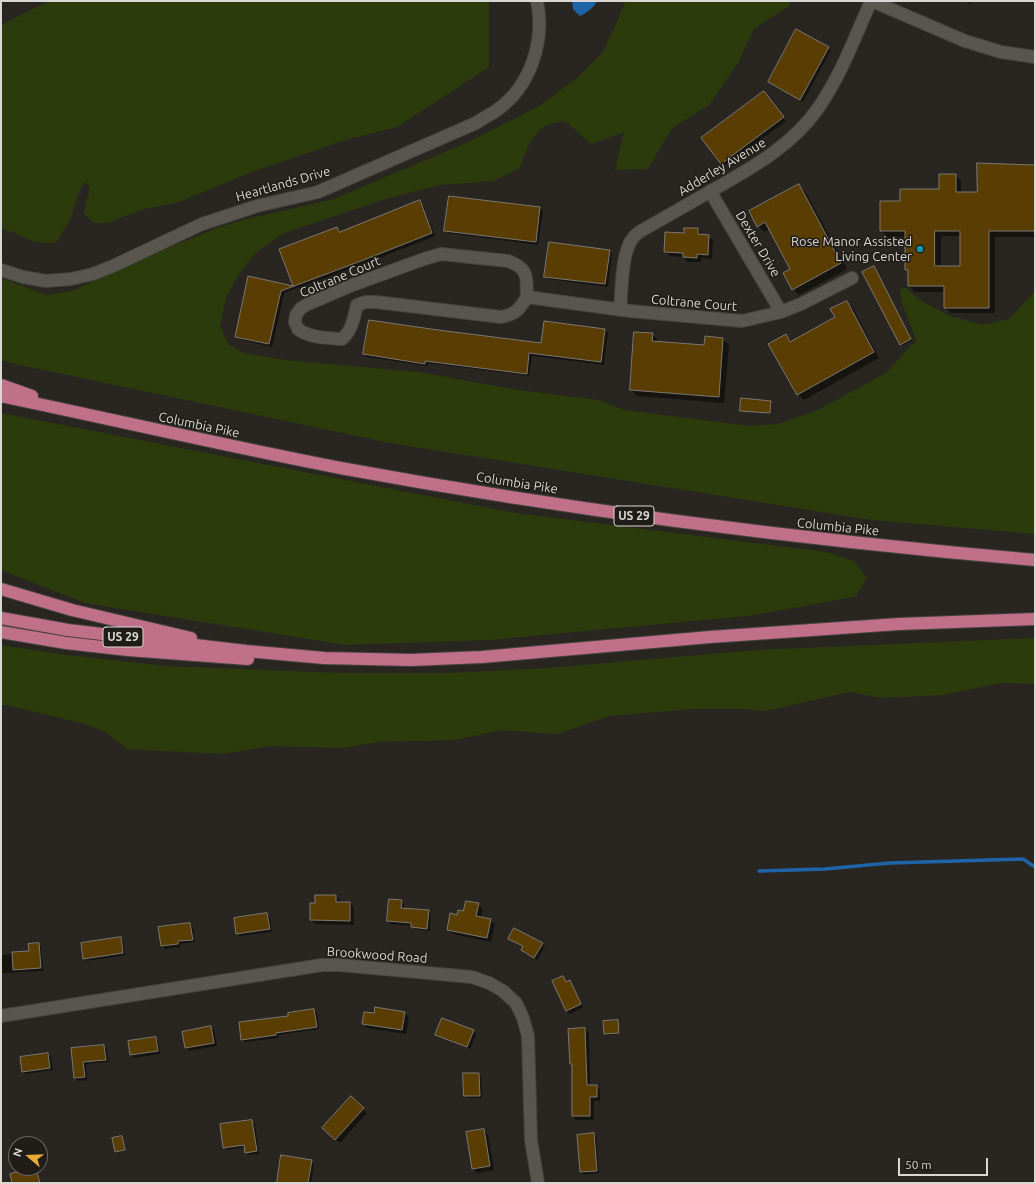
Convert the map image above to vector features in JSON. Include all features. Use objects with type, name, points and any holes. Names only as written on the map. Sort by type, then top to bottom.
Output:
[{"type":"highway","points":[[1,385],[94,416]]},
{"type":"highway","name":"Columbia Pike","points":[[1,396],[236,447],[333,466],[517,498],[723,528],[908,549],[1035,560]]},
{"type":"highway","points":[[1,589],[72,610],[246,651]]},
{"type":"highway","name":"US 29","points":[[1,618],[68,630],[246,651],[324,658],[411,660],[482,658],[710,637],[899,624],[1035,619]]},
{"type":"highway","points":[[1,632],[66,643],[128,650],[246,659],[324,658]]},
{"type":"street","name":"Heartlands Drive","points":[[1,270],[23,278],[46,281],[71,279],[93,274],[202,224],[257,206],[318,192],[476,123],[497,110],[512,96],[525,79],[534,58],[539,38],[540,15],[537,1]]},
{"type":"street","points":[[872,1],[965,41],[1001,52],[1035,57]]},
{"type":"street","name":"Adderley Avenue","points":[[620,310],[625,257],[633,238],[640,231],[763,161],[805,126],[819,108],[833,85],[872,1]]},
{"type":"street","name":"Dexter Drive","points":[[710,191],[781,312]]},
{"type":"street","name":"Coltrane Court","points":[[357,305],[348,334],[342,339],[307,334],[298,329],[295,322],[296,314],[301,308],[350,286],[441,254],[508,261],[516,264],[523,270],[527,278],[527,297],[620,310],[742,321],[781,312],[801,304],[852,278]]},
{"type":"street","points":[[350,286],[357,305],[366,302],[376,302],[501,317],[510,315],[519,309],[527,297]]},
{"type":"street","name":"Brookwood Road","points":[[1,1016],[322,965],[340,965],[472,977],[489,983],[503,991],[516,1003],[524,1018],[528,1036],[531,1140],[538,1183]]},
{"type":"green space","points":[[49,1],[489,1],[489,67],[397,127],[342,141],[252,172],[176,203],[144,209],[107,223],[94,223],[84,213],[90,188],[85,181],[78,194],[70,220],[56,243],[35,242],[15,233],[1,229],[1,25]]},
{"type":"green space","points":[[625,1],[791,1],[789,6],[754,29],[738,63],[709,105],[672,128],[648,169],[615,170],[624,132],[591,144],[565,121],[553,123],[546,126],[532,139],[526,150],[520,168],[493,181],[439,185],[379,201],[284,233],[254,254],[237,277],[226,298],[220,326],[229,345],[244,353],[285,360],[418,372],[518,390],[598,400],[624,410],[751,426],[778,424],[818,410],[886,373],[916,340],[901,300],[900,293],[902,288],[906,288],[921,301],[950,316],[982,325],[1009,319],[1035,291],[1035,534],[872,520],[390,443],[1,360],[1,278],[46,295],[72,291],[172,246],[220,227],[247,219],[334,199],[466,143],[539,106],[577,78],[603,52]]},
{"type":"green space","points":[[1,413],[515,513],[826,552],[854,561],[867,578],[856,596],[746,616],[490,640],[345,645],[85,603],[1,570]]},
{"type":"green space","points":[[1035,638],[1035,684],[1001,683],[942,695],[882,698],[849,692],[766,711],[743,709],[694,709],[609,716],[557,734],[501,730],[455,740],[379,742],[341,748],[270,746],[222,754],[127,749],[104,731],[81,723],[7,705],[1,706],[1,645],[59,654],[165,666],[341,673],[450,673],[548,668],[757,650]]},
{"type":"water","points":[[572,1],[597,1],[592,8],[580,16],[573,9]]},
{"type":"building","points":[[796,29],[829,47],[800,100],[768,82]]},
{"type":"building","points":[[764,91],[784,117],[721,164],[701,138]]},
{"type":"building","name":"Rose Manor Assisted Living Center","points":[[977,163],[1035,165],[1035,231],[989,231],[989,308],[944,308],[944,286],[908,286],[908,270],[905,270],[905,231],[880,231],[880,201],[900,201],[900,189],[939,189],[939,174],[956,174],[956,192],[977,192]],"holes":[[[935,231],[960,231],[960,266],[935,266]]]},
{"type":"building","points":[[799,184],[841,263],[792,290],[783,273],[790,269],[765,222],[757,227],[749,211]]},
{"type":"building","points":[[449,196],[540,207],[536,242],[444,231]]},
{"type":"building","points":[[420,200],[432,233],[281,291],[269,344],[235,337],[248,276],[293,286],[279,249],[337,227],[339,232]]},
{"type":"building","points":[[684,228],[698,228],[698,234],[709,235],[708,255],[697,254],[697,258],[683,257],[683,253],[664,252],[665,232],[684,233]]},
{"type":"building","points":[[549,242],[610,250],[605,284],[544,277]]},
{"type":"building","points":[[874,266],[911,339],[900,345],[862,272]]},
{"type":"building","points":[[847,301],[874,352],[797,395],[768,344],[786,334],[790,342],[835,317],[830,309]]},
{"type":"building","points":[[369,320],[541,343],[544,321],[605,329],[601,362],[529,353],[527,374],[425,361],[425,364],[363,354]]},
{"type":"building","points":[[634,332],[653,333],[652,341],[704,345],[705,336],[723,338],[719,397],[630,390]]},
{"type":"building","points":[[741,398],[771,401],[770,413],[740,411]]},
{"type":"building","points":[[315,895],[336,895],[336,902],[350,902],[350,921],[310,920],[310,903],[315,903]]},
{"type":"building","points":[[389,899],[402,900],[401,908],[429,910],[427,929],[411,927],[411,923],[387,921]]},
{"type":"building","points":[[466,901],[479,903],[476,916],[491,919],[487,938],[447,930],[450,913],[457,915],[458,910],[463,911]]},
{"type":"building","points":[[267,913],[270,929],[236,934],[234,918]]},
{"type":"building","points":[[190,923],[193,940],[178,941],[178,944],[161,946],[158,927]]},
{"type":"building","points":[[514,928],[543,943],[534,958],[521,950],[523,946],[508,939]]},
{"type":"building","points":[[121,937],[123,953],[83,959],[81,943]]},
{"type":"building","points":[[39,943],[41,968],[13,970],[12,952],[29,951],[28,944]]},
{"type":"building","points":[[563,976],[566,982],[570,980],[581,1004],[566,1011],[552,981]]},
{"type":"building","points":[[375,1007],[405,1012],[402,1030],[362,1024],[364,1012],[374,1013]]},
{"type":"building","points":[[314,1009],[317,1027],[241,1040],[239,1022],[288,1016],[288,1013]]},
{"type":"building","points":[[442,1018],[474,1030],[467,1047],[435,1035]]},
{"type":"building","points":[[618,1020],[619,1033],[604,1034],[603,1021]]},
{"type":"building","points":[[211,1026],[214,1043],[185,1048],[182,1032]]},
{"type":"building","points":[[585,1028],[587,1085],[597,1085],[597,1097],[590,1097],[590,1116],[572,1116],[572,1064],[570,1064],[568,1029]]},
{"type":"building","points":[[156,1037],[158,1051],[130,1055],[128,1041]]},
{"type":"building","points":[[104,1045],[106,1060],[83,1062],[85,1077],[74,1078],[71,1048]]},
{"type":"building","points":[[48,1053],[50,1068],[22,1072],[20,1057]]},
{"type":"building","points":[[463,1073],[479,1073],[480,1096],[464,1096]]},
{"type":"building","points":[[351,1096],[364,1108],[335,1140],[322,1128]]},
{"type":"building","points":[[252,1120],[257,1151],[245,1153],[244,1145],[223,1148],[220,1124]]},
{"type":"building","points":[[484,1129],[490,1166],[472,1169],[466,1132]]},
{"type":"building","points":[[594,1133],[597,1171],[580,1172],[577,1135]]},
{"type":"building","points":[[122,1136],[125,1150],[115,1152],[112,1138]]},
{"type":"building","points":[[281,1155],[312,1160],[308,1183],[277,1183]]},
{"type":"building","points":[[10,1176],[38,1176],[40,1183],[12,1183]]},
{"type":"waterway","points":[[759,871],[825,869],[890,863],[1023,859],[1035,867]]},
{"type":"place","name":"Rose Manor Assisted Living Center","points":[[920,249]]}]
